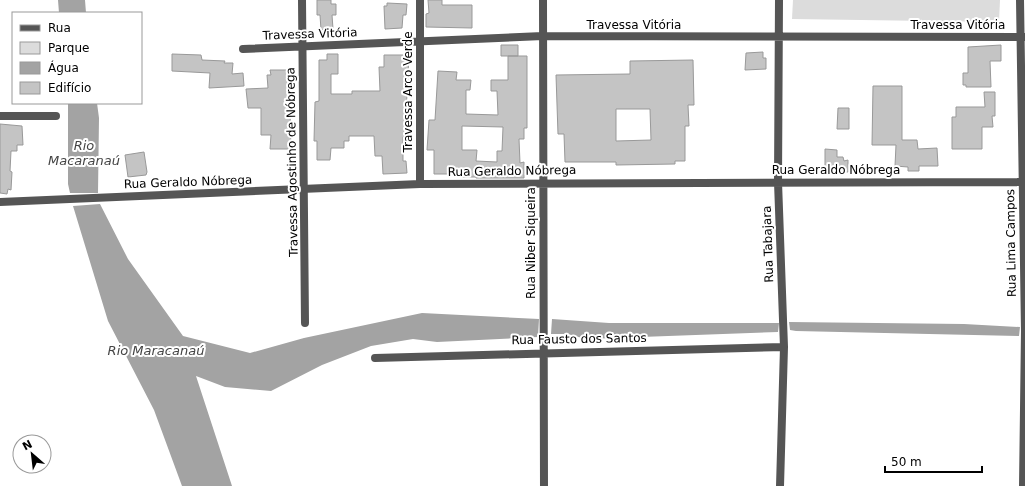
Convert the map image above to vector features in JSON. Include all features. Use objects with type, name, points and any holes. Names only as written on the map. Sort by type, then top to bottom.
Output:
[{"type":"street","name":"Travessa Agostinho de Nóbrega","points":[[302,0],[305,324]]},
{"type":"street","name":"Travessa Arco Verde","points":[[420,0],[420,184]]},
{"type":"street","name":"Rua Niber Siqueira","points":[[542,0],[544,486]]},
{"type":"street","name":"Rua Tabajara","points":[[779,0],[778,182],[784,347],[780,486]]},
{"type":"street","name":"Rua Lima Campos","points":[[1020,0],[1022,37],[1025,346],[1023,486]]},
{"type":"street","name":"Travessa Vitória","points":[[243,49],[543,36],[1022,37]]},
{"type":"street","points":[[0,116],[56,116]]},
{"type":"street","name":"Rua Geraldo Nóbrega","points":[[0,202],[420,184],[1023,182]]},
{"type":"street","name":"Rua Fausto dos Santos","points":[[375,358],[543,352],[784,347]]},
{"type":"green space","points":[[793,0],[1000,0],[999,22],[792,19]]},
{"type":"water","points":[[58,0],[85,0],[86,12],[59,12]]},
{"type":"water","name":"Rio Macaranaú","points":[[68,104],[97,104],[99,118],[98,193],[70,193],[68,184]]},
{"type":"water","name":"Rio Maracanaú","points":[[100,204],[128,259],[183,336],[250,353],[304,338],[422,313],[539,319],[538,337],[437,342],[413,339],[371,346],[322,365],[271,391],[225,387],[196,376],[232,486],[182,486],[154,410],[108,321],[73,206]]},
{"type":"water","points":[[552,319],[609,323],[779,323],[778,332],[586,339],[567,334],[551,334]]},
{"type":"water","points":[[789,322],[964,324],[1020,327],[1019,336],[796,331],[790,330]]},
{"type":"building","points":[[317,0],[331,0],[331,4],[336,4],[336,15],[332,15],[333,29],[321,30],[320,15],[317,15]]},
{"type":"building","points":[[428,0],[442,0],[442,5],[472,5],[472,28],[426,27],[426,14],[429,13]]},
{"type":"building","points":[[387,3],[407,4],[406,15],[403,15],[402,28],[385,29],[384,6],[387,6]]},
{"type":"building","points":[[501,45],[518,45],[518,56],[501,56]]},
{"type":"building","points":[[1001,45],[1001,61],[990,61],[991,87],[966,87],[966,85],[963,85],[963,73],[968,73],[968,47]]},
{"type":"building","points":[[763,52],[763,58],[766,58],[766,69],[745,70],[746,53]]},
{"type":"building","points":[[172,54],[201,55],[202,60],[225,61],[224,63],[233,63],[232,74],[243,73],[244,86],[209,88],[210,73],[172,71]]},
{"type":"building","points":[[327,54],[338,54],[338,74],[331,74],[331,94],[352,94],[352,91],[380,91],[379,67],[384,67],[384,55],[409,55],[406,113],[409,113],[409,126],[404,125],[403,137],[403,161],[406,161],[407,173],[383,174],[382,156],[375,156],[374,136],[349,136],[349,141],[344,141],[344,148],[331,148],[330,160],[317,160],[317,141],[314,141],[315,102],[319,101],[319,60],[327,60]]},
{"type":"building","points":[[508,56],[527,56],[527,128],[524,128],[524,139],[519,139],[520,163],[524,162],[524,178],[476,178],[460,177],[460,174],[434,174],[434,150],[427,150],[429,120],[435,120],[438,71],[457,72],[456,80],[471,80],[470,90],[466,90],[466,114],[498,115],[497,91],[491,91],[491,80],[508,80]],"holes":[[[462,126],[503,127],[502,151],[497,151],[497,162],[476,161],[477,150],[462,150]]]},
{"type":"building","points":[[693,60],[694,105],[688,105],[689,126],[685,126],[685,161],[675,161],[675,164],[616,165],[616,162],[565,162],[564,134],[558,134],[556,75],[630,74],[630,61]],"holes":[[[616,109],[650,109],[651,140],[616,141]]]},
{"type":"building","points":[[270,70],[289,70],[291,149],[270,149],[271,135],[261,135],[261,108],[248,108],[246,89],[268,88],[267,75],[271,75]]},
{"type":"building","points":[[873,86],[902,86],[902,140],[917,140],[918,149],[937,148],[938,166],[919,166],[919,171],[908,171],[908,167],[895,166],[896,145],[872,145]]},
{"type":"building","points":[[984,92],[995,92],[995,116],[992,116],[993,127],[982,127],[982,149],[952,149],[952,117],[956,117],[956,107],[985,107]]},
{"type":"building","points":[[838,108],[849,108],[849,129],[837,129]]},
{"type":"building","points":[[0,124],[22,126],[23,145],[17,145],[17,151],[11,151],[11,190],[8,189],[7,194],[0,193]]},
{"type":"building","points":[[825,149],[837,150],[837,157],[843,157],[844,161],[848,160],[848,172],[825,172]]},
{"type":"building","points":[[144,152],[147,172],[146,175],[128,177],[125,155]]}]
